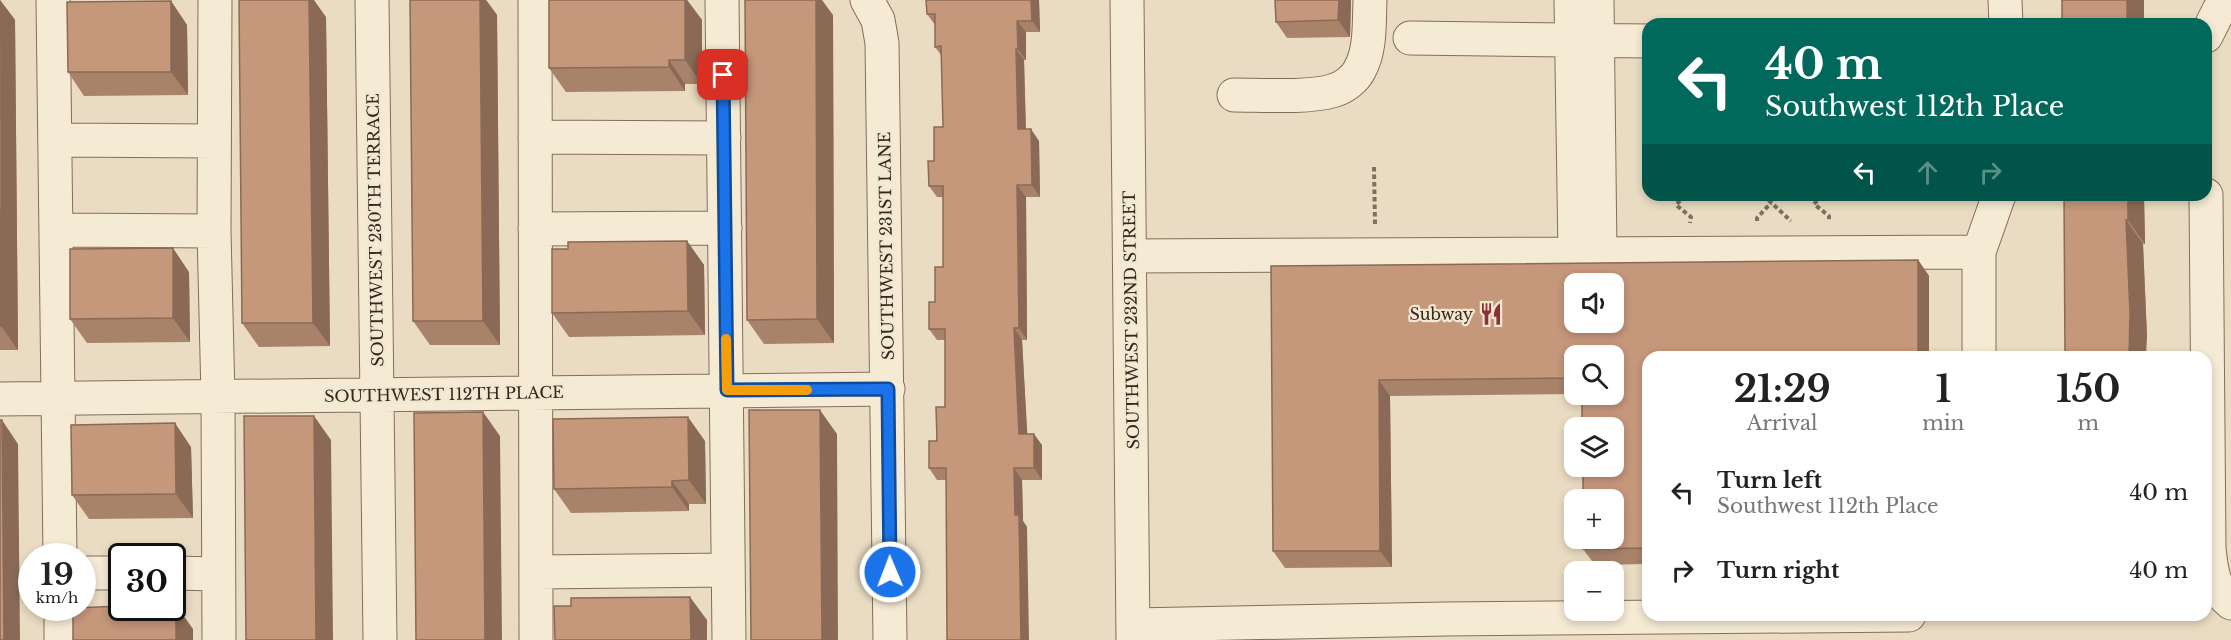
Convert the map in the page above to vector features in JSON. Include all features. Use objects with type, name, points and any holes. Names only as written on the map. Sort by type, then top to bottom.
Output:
[{"type":"street","points":[[53,0],[60,543]]},
{"type":"street","points":[[215,0],[214,231],[218,397],[219,640]]},
{"type":"street","name":"SOUTHWEST 230TH TERRACE","points":[[372,0],[380,640]]},
{"type":"street","points":[[535,0],[536,640]]},
{"type":"street","points":[[722,0],[729,640]]},
{"type":"street","name":"SOUTHWEST 231ST LANE","points":[[867,0],[878,20],[881,32],[890,640]]},
{"type":"street","name":"SOUTHWEST 232ND STREET","points":[[1127,0],[1133,633]]},
{"type":"street","points":[[1234,96],[1323,93],[1344,86],[1355,78],[1361,68],[1367,47],[1370,0]]},
{"type":"street","points":[[1571,0],[1585,40]]},
{"type":"street","points":[[1588,254],[1585,40],[1597,0]]},
{"type":"street","points":[[2005,0],[2006,18]]},
{"type":"street","points":[[1410,38],[1642,40]]},
{"type":"street","points":[[535,137],[724,138]]},
{"type":"street","points":[[55,140],[214,141]]},
{"type":"street","points":[[1979,351],[1979,252],[1997,201]]},
{"type":"street","points":[[2207,201],[2219,281],[2219,417],[2212,549]]},
{"type":"street","points":[[535,229],[725,228]]},
{"type":"street","points":[[56,230],[214,231]]},
{"type":"street","points":[[1130,256],[1979,252]]},
{"type":"street","name":"SOUTHWEST 112TH PLACE","points":[[0,399],[888,389]]},
{"type":"street","points":[[536,572],[728,570]]},
{"type":"street","points":[[2212,571],[2217,586],[2231,603]]},
{"type":"street","points":[[186,573],[218,573]]},
{"type":"street","points":[[1133,633],[1446,619],[1642,617]]},
{"type":"street","points":[[61,621],[61,640]]},
{"type":"path","points":[[1374,167],[1375,224]]},
{"type":"path","points":[[1680,201],[1676,205],[1691,217],[1690,225]]},
{"type":"path","points":[[1817,201],[1814,204],[1829,216],[1829,231]]},
{"type":"path","points":[[1757,225],[1757,218],[1771,203],[1797,227]]},
{"type":"building","points":[[239,0],[309,0],[313,323],[242,323]]},
{"type":"building","points":[[410,0],[480,0],[483,321],[413,321]]},
{"type":"building","points":[[549,0],[685,0],[685,60],[669,60],[669,67],[549,68]]},
{"type":"building","points":[[745,0],[816,0],[817,319],[747,320]]},
{"type":"building","points":[[926,0],[1031,0],[1032,21],[1017,21],[1018,49],[1016,49],[1018,129],[1031,129],[1032,185],[1017,185],[1019,328],[1014,328],[1019,434],[1034,434],[1034,468],[1014,468],[1015,515],[1019,515],[1021,640],[947,640],[946,468],[929,468],[929,441],[937,441],[936,407],[945,407],[945,329],[929,329],[929,302],[935,302],[935,267],[943,267],[943,186],[929,186],[928,161],[934,161],[934,127],[943,127],[941,46],[935,47],[935,14],[927,14]]},
{"type":"building","points":[[1275,0],[1339,0],[1338,20],[1276,22]]},
{"type":"building","points":[[2062,0],[2127,0],[2127,18],[2062,18]]},
{"type":"building","points":[[171,1],[171,72],[68,72],[67,2]]},
{"type":"building","points":[[2064,201],[2128,201],[2128,220],[2126,220],[2129,351],[2065,351]]},
{"type":"building","points":[[0,206],[1,326],[0,326]]},
{"type":"building","points":[[687,241],[688,311],[552,313],[552,249],[568,249],[568,242]]},
{"type":"building","points":[[173,248],[173,318],[70,319],[70,249]]},
{"type":"building","points":[[1918,260],[1918,351],[1642,351],[1642,548],[1624,548],[1624,489],[1583,489],[1583,477],[1624,477],[1624,417],[1582,417],[1582,405],[1624,405],[1624,345],[1564,345],[1564,378],[1379,380],[1380,551],[1273,551],[1271,266]]},
{"type":"building","points":[[749,410],[820,410],[822,640],[751,640]]},
{"type":"building","points":[[483,412],[485,640],[416,640],[414,413]]},
{"type":"building","points":[[244,416],[314,416],[316,640],[246,640]]},
{"type":"building","points":[[688,417],[689,480],[672,481],[672,487],[554,489],[553,419]]},
{"type":"building","points":[[0,420],[2,420],[4,640],[0,640]]},
{"type":"building","points":[[175,423],[176,494],[72,495],[71,425]]},
{"type":"building","points":[[690,597],[691,640],[555,640],[554,606],[571,606],[571,598]]},
{"type":"building","points":[[96,607],[108,607],[108,621],[176,621],[176,640],[73,640],[73,621],[96,621]]},
{"type":"slow traffic","points":[[726,339],[727,390],[807,390]]},
{"type":"place","name":"Subway","points":[[1491,314]]},
{"type":"route","points":[[723,75],[727,390],[888,389],[890,572]]}]
